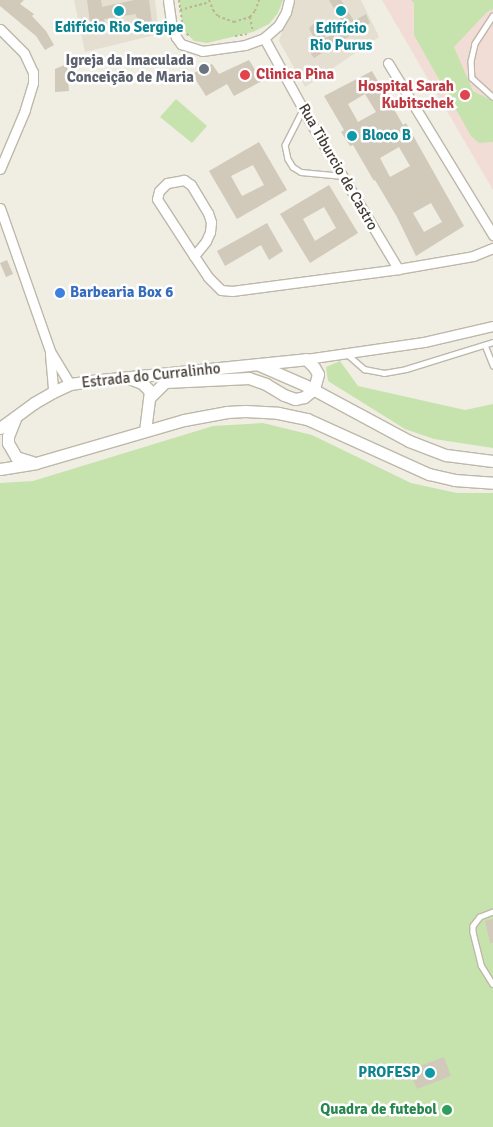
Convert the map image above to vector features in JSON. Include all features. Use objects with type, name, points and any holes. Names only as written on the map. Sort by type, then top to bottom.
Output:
[{"type":"street","points":[[168,0],[172,28],[176,38],[182,44],[194,50],[214,50],[245,45],[264,38],[278,26],[286,12],[289,0]]},
{"type":"street","points":[[0,29],[24,53],[33,72],[33,83],[25,110],[0,168]]},
{"type":"street","name":"Rua Tiburcio de Castro","points":[[264,38],[398,269]]},
{"type":"street","points":[[388,63],[493,235]]},
{"type":"street","points":[[194,256],[206,241],[211,222],[208,213],[191,185],[184,180],[167,183],[159,191],[157,198],[194,256],[215,286],[221,290],[232,292],[398,269],[473,256],[493,248]]},
{"type":"street","points":[[0,208],[50,352],[70,384]]},
{"type":"street","points":[[306,359],[424,342],[493,326]]},
{"type":"street","points":[[50,352],[53,392]]},
{"type":"street","points":[[150,397],[165,382],[249,378],[295,399],[304,397],[314,390],[318,374],[329,356]]},
{"type":"street","points":[[306,359],[318,374]]},
{"type":"street","name":"Estrada do Curralinho","points":[[0,428],[53,392],[70,384],[306,359]]},
{"type":"street","points":[[256,364],[276,371],[374,424],[430,450],[467,459],[493,461]]},
{"type":"street","points":[[126,377],[146,386],[150,397],[145,431]]},
{"type":"street","points":[[0,469],[36,463],[184,420],[227,412],[278,413],[320,425],[430,474],[454,480],[493,483]]},
{"type":"street","points":[[19,414],[9,430],[8,444],[16,457],[36,463]]},
{"type":"lane","points":[[493,16],[475,44],[470,61],[472,78],[493,97]]},
{"type":"lane","points":[[303,108],[285,145],[288,159],[293,167],[301,172],[343,176]]},
{"type":"lane","points":[[347,354],[364,369],[384,373],[485,346],[493,342]]},
{"type":"lane","points":[[485,346],[493,365]]},
{"type":"lane","points":[[493,912],[480,916],[473,926],[473,932],[481,965],[493,984]]},
{"type":"path","points":[[179,0],[183,30],[194,41]]},
{"type":"path","points":[[180,10],[209,1],[218,16],[226,20],[242,21],[250,17],[259,0]]},
{"type":"path","points":[[250,17],[253,32]]},
{"type":"path","points":[[234,36],[253,32],[261,28]]},
{"type":"shaded area","points":[[74,0],[155,0],[159,34],[85,52]]},
{"type":"shaded area","points":[[292,0],[361,0],[379,37],[305,87],[279,41]]},
{"type":"shaded area","name":"Hospital Sarah Kubitschek","points":[[382,0],[493,0],[493,190]]},
{"type":"green space","points":[[179,0],[283,0],[278,13],[269,24],[253,32],[207,43],[194,41],[183,30]]},
{"type":"green space","points":[[411,0],[493,0],[493,9],[487,12],[454,47],[473,91],[493,101],[493,142],[479,143],[471,136],[414,35],[414,3]]},
{"type":"green space","points":[[176,99],[207,126],[192,143],[160,117]]},
{"type":"green space","points":[[340,361],[358,386],[465,410],[493,404],[493,448],[434,439],[405,429],[328,381],[326,367]]},
{"type":"green space","points":[[263,423],[312,435],[411,483],[457,493],[493,493],[493,1127],[0,1127],[0,483],[33,481],[213,426]]},
{"type":"building","points":[[0,0],[24,0],[20,4],[34,14],[32,16],[46,31],[54,45],[45,50],[36,36],[0,6]]},
{"type":"building","points":[[87,0],[101,0],[102,7],[134,0],[149,0],[152,23],[138,25],[136,14],[104,19],[106,28],[91,30]]},
{"type":"building","points":[[329,0],[341,0],[354,21],[366,14],[370,23],[314,58],[308,49],[317,44],[309,28],[316,22],[326,38],[345,27]]},
{"type":"building","points":[[249,60],[262,81],[234,96],[227,84],[206,96],[192,74],[212,64],[219,74]]},
{"type":"building","points":[[67,64],[69,91],[55,92],[55,69]]},
{"type":"building","points":[[372,71],[403,125],[406,123],[464,226],[416,256],[397,217],[375,180],[353,145],[350,146],[341,132],[344,130],[324,96]],"holes":[[[365,94],[376,112],[358,122],[348,104]],[[399,147],[410,166],[390,177],[380,158]],[[431,203],[442,222],[424,232],[413,213]]]},
{"type":"building","points":[[259,142],[287,190],[237,219],[209,171]],"holes":[[[253,165],[264,185],[242,196],[231,176]]]},
{"type":"building","points":[[329,185],[358,233],[310,263],[280,214]],"holes":[[[324,207],[336,228],[315,241],[303,219]]]},
{"type":"building","points":[[267,223],[283,251],[269,260],[261,245],[225,266],[217,251]]},
{"type":"building","points":[[7,260],[13,274],[6,277],[0,263]]},
{"type":"building","points":[[493,919],[493,943],[490,943],[485,921]]},
{"type":"building","name":"PROFESP","points":[[444,1057],[451,1076],[417,1089],[409,1070]]},
{"type":"place","name":"Edifício Rio Sergipe","points":[[119,11]]},
{"type":"place","name":"Edifício Rio Purus","points":[[341,11]]},
{"type":"place","name":"Igreja da Imaculada Conceição de Maria","points":[[204,69]]},
{"type":"place","name":"Clinica Pina","points":[[245,75]]},
{"type":"place","name":"Hospital Sarah Kubitschek","points":[[465,95]]},
{"type":"place","name":"Bloco B","points":[[352,136]]},
{"type":"place","name":"Barbearia Box 6","points":[[60,293]]},
{"type":"place","name":"PROFESP","points":[[430,1073]]},
{"type":"place","name":"Quadra de futebol","points":[[447,1110]]}]
